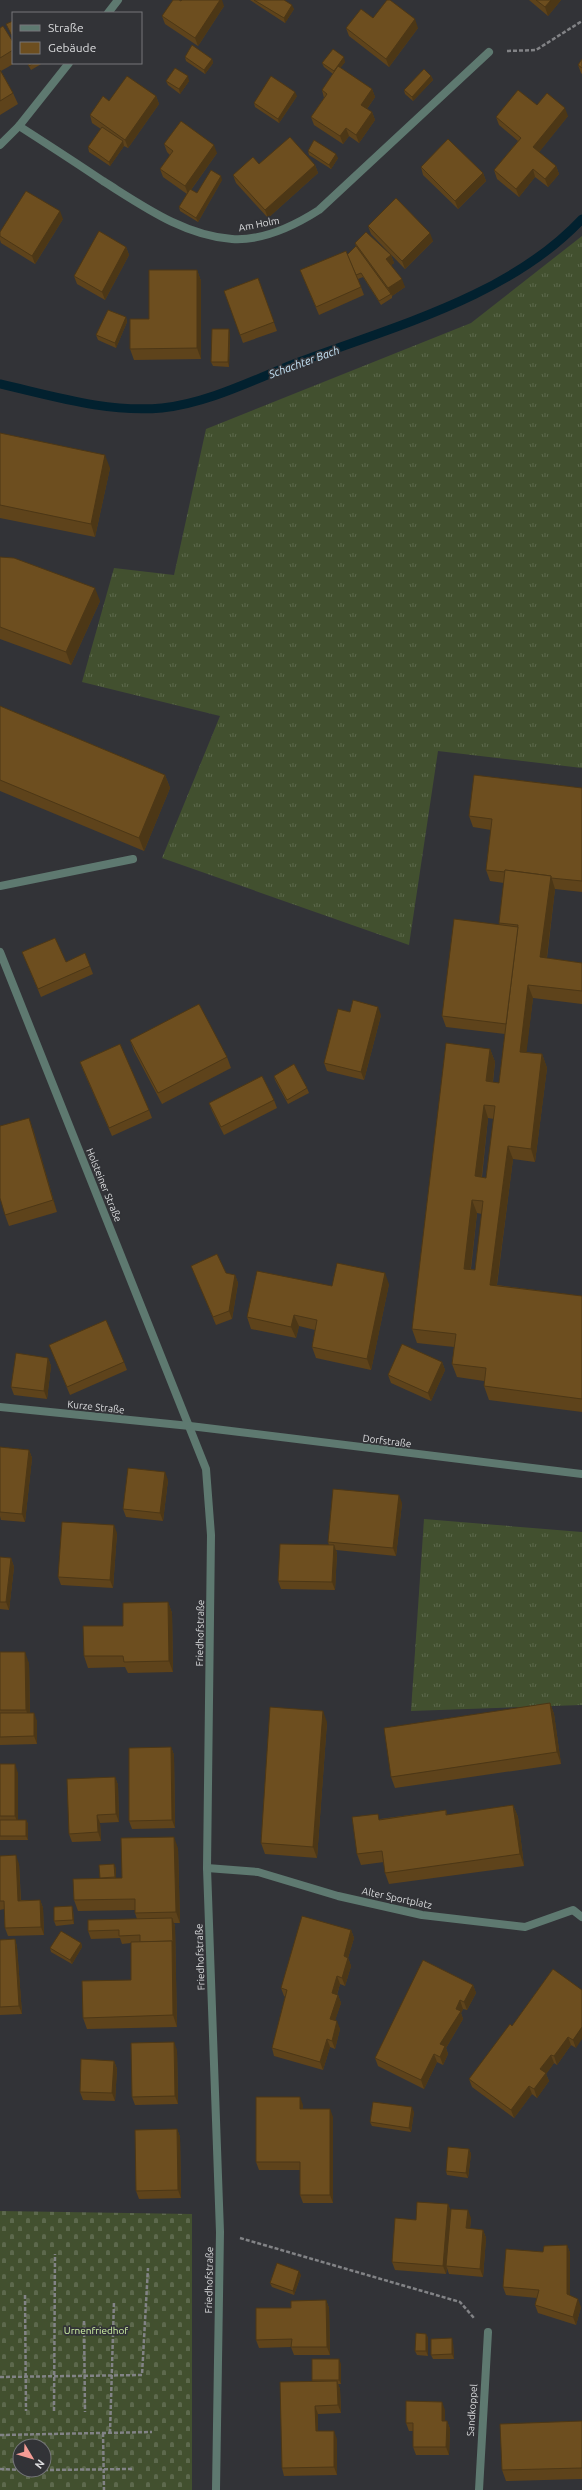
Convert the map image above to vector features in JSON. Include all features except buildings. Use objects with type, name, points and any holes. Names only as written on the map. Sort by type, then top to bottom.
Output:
[{"type":"street","points":[[109,12],[118,0]]},
{"type":"street","name":"Am Holm","points":[[19,126],[160,217],[198,232],[232,239],[264,235],[293,226],[319,210],[489,52]]},
{"type":"street","points":[[0,145],[19,126],[68,64]]},
{"type":"street","points":[[0,886],[133,859]]},
{"type":"street","name":"Holsteiner Straße","points":[[0,952],[190,1426]]},
{"type":"street","name":"Kurze Straße","points":[[0,1407],[190,1426]]},
{"type":"street","name":"Dorfstraße","points":[[190,1426],[582,1474]]},
{"type":"street","name":"Friedhofstraße","points":[[190,1426],[206,1469],[211,1535],[207,1868],[220,2232],[216,2490]]},
{"type":"street","name":"Alter Sportplatz","points":[[207,1868],[258,1872],[338,1896],[422,1915],[525,1926],[573,1910],[582,1918]]},
{"type":"street","name":"Sandkoppel","points":[[479,2490],[478,2465],[488,2332]]},
{"type":"path","points":[[489,52],[536,50],[582,21]]},
{"type":"path","points":[[220,2232],[460,2302],[488,2332]]},
{"type":"path","points":[[54,2411],[55,2254]]},
{"type":"path","points":[[0,2377],[142,2375],[148,2268]]},
{"type":"path","points":[[25,2295],[27,2376],[26,2411]]},
{"type":"path","points":[[110,2433],[114,2301]]},
{"type":"path","points":[[84,2321],[86,2412]]},
{"type":"path","points":[[0,2435],[152,2432]]},
{"type":"path","points":[[103,2433],[104,2490]]},
{"type":"path","points":[[0,2469],[12,2470]]},
{"type":"path","points":[[52,2470],[132,2469]]},
{"type":"green space","points":[[582,236],[582,768],[438,751],[409,945],[162,858],[220,716],[82,682],[114,568],[174,575],[206,429],[471,323]]},
{"type":"green space","points":[[424,1519],[582,1532],[582,1705],[411,1711]]},
{"type":"green space","name":"Urnenfriedhof","points":[[0,2211],[192,2214],[192,2490],[0,2490]]},
{"type":"waterway","name":"Schachter Bach","points":[[0,384],[80,402],[121,408],[162,408],[197,401],[232,390],[299,362],[412,321],[450,306],[486,289],[521,269],[553,246],[582,219]]}]
